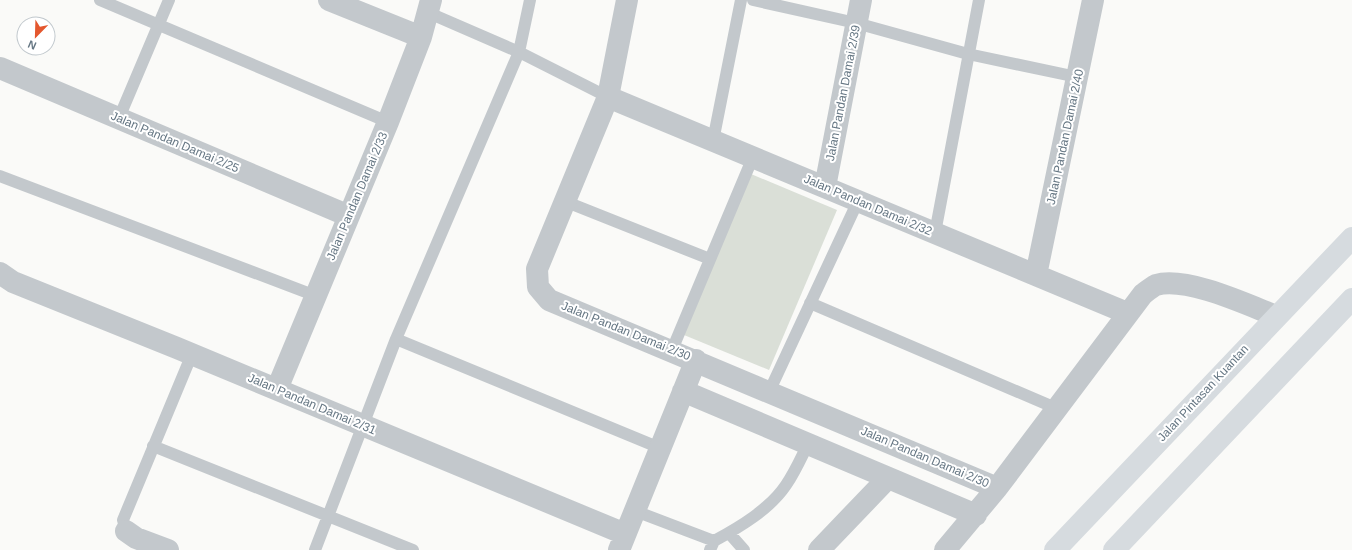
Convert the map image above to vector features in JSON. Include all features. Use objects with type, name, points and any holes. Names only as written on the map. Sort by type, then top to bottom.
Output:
[{"type":"highway","name":"Jalan Pintasan Kuantan","points":[[1055,550],[1276,316],[1352,238]]},
{"type":"highway","points":[[1114,550],[1352,299]]},
{"type":"street","points":[[329,0],[421,37]]},
{"type":"street","name":"Jalan Pandan Damai 2/30","points":[[627,0],[608,97],[537,269],[538,287],[549,300],[696,360],[997,488]]},
{"type":"street","name":"Jalan Pandan Damai 2/39","points":[[825,187],[861,0]]},
{"type":"street","name":"Jalan Pandan Damai 2/40","points":[[1036,275],[1093,0]]},
{"type":"street","name":"Jalan Pandan Damai 2/33","points":[[277,390],[388,122],[421,37],[430,6]]},
{"type":"street","name":"Jalan Pandan Damai 2/25","points":[[0,68],[349,216]]},
{"type":"street","name":"Jalan Pandan Damai 2/32","points":[[608,97],[1128,313]]},
{"type":"street","name":"Jalan Pandan Damai 2/31","points":[[0,273],[13,282],[363,425],[622,542]]},
{"type":"street","points":[[946,550],[997,488],[1058,409],[1128,313],[1143,294],[1155,285],[1168,283],[1215,291],[1276,316]]},
{"type":"street","points":[[622,542],[696,360]]},
{"type":"street","points":[[683,391],[976,514]]},
{"type":"street","points":[[819,550],[888,478]]},
{"type":"street","points":[[126,530],[136,538],[168,550]]},
{"type":"lane","points":[[100,0],[388,122]]},
{"type":"lane","points":[[119,118],[160,26],[169,0]]},
{"type":"lane","points":[[315,550],[396,339],[519,52],[530,0]]},
{"type":"lane","points":[[713,141],[741,0]]},
{"type":"lane","points":[[753,0],[856,23],[968,54],[1077,77]]},
{"type":"lane","points":[[935,233],[979,0]]},
{"type":"lane","points":[[430,6],[608,97]]},
{"type":"lane","points":[[672,350],[753,157]]},
{"type":"lane","points":[[0,176],[316,296]]},
{"type":"lane","points":[[564,201],[710,260]]},
{"type":"lane","points":[[769,392],[858,201]]},
{"type":"lane","points":[[810,303],[1058,409]]},
{"type":"lane","points":[[396,339],[660,448]]},
{"type":"lane","points":[[126,530],[124,520],[153,446],[192,354]]},
{"type":"lane","points":[[635,511],[712,546],[776,498],[789,480],[808,444]]},
{"type":"lane","points":[[153,446],[413,550]]},
{"type":"lane","points":[[729,533],[744,550]]},
{"type":"shaded area","points":[[751,174],[837,210],[769,370],[684,335]]}]
